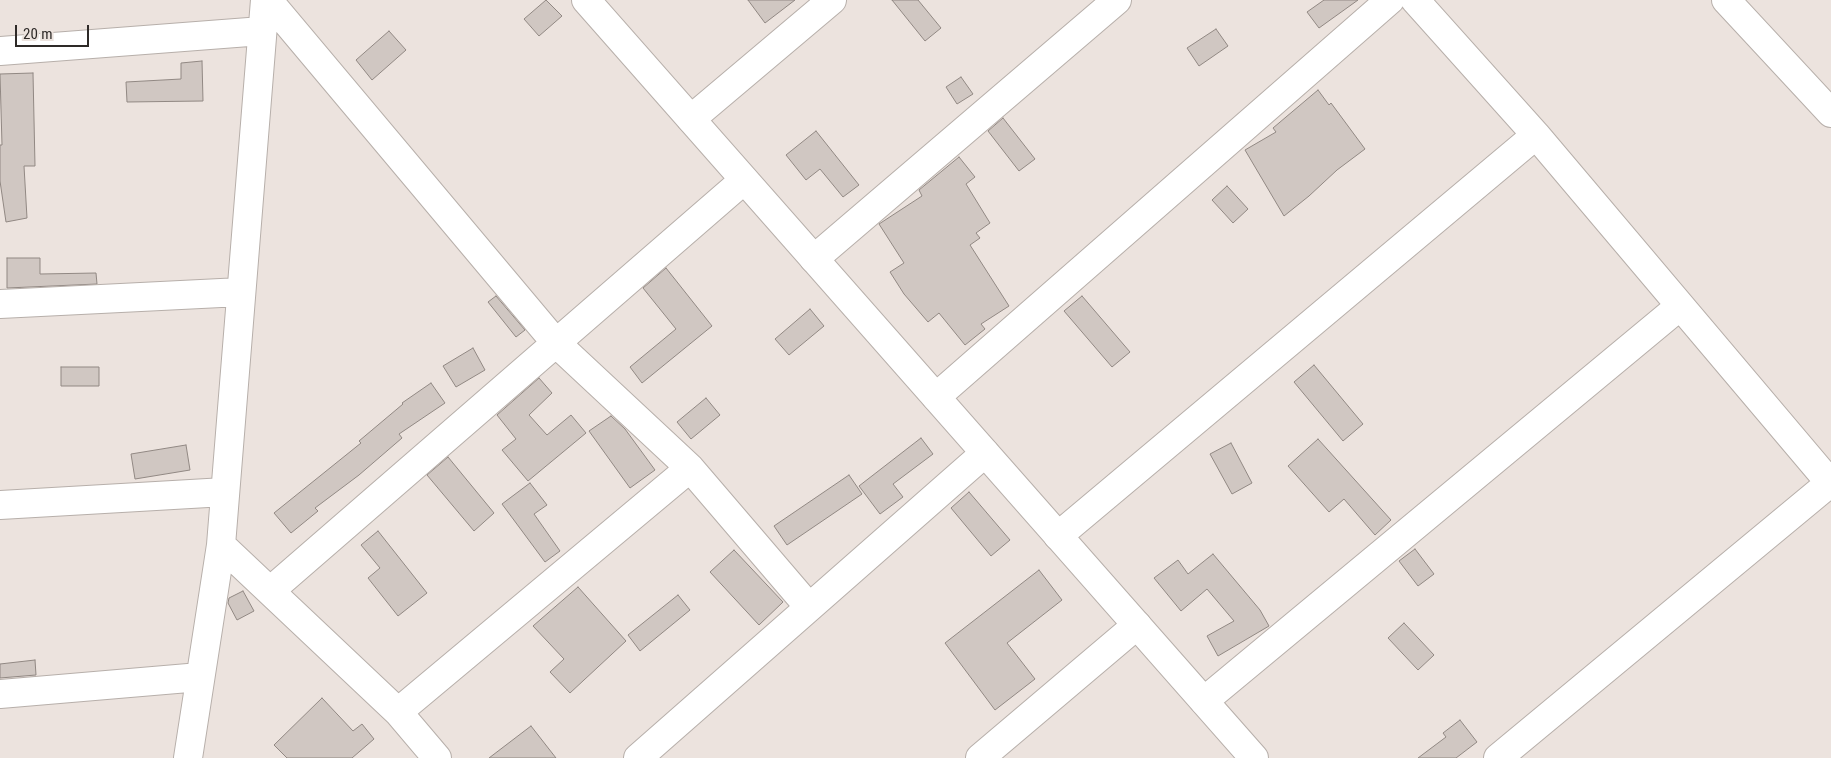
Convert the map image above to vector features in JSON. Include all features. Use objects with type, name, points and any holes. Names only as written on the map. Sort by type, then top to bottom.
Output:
[{"type":"street","points":[[188,758],[221,545],[266,0]]},
{"type":"street","points":[[266,0],[556,343],[690,468],[809,607]]},
{"type":"street","points":[[586,0],[1254,758]]},
{"type":"street","points":[[691,119],[832,0]]},
{"type":"street","points":[[814,259],[1117,0]]},
{"type":"street","points":[[936,397],[1390,0]]},
{"type":"street","points":[[1415,0],[1536,135],[1831,483],[1498,758]]},
{"type":"street","points":[[1726,0],[1831,113]]},
{"type":"street","points":[[0,51],[262,31]]},
{"type":"street","points":[[1058,536],[1536,135]]},
{"type":"street","points":[[270,591],[744,180]]},
{"type":"street","points":[[0,304],[241,292]]},
{"type":"street","points":[[1204,701],[1680,306]]},
{"type":"street","points":[[638,758],[985,453]]},
{"type":"street","points":[[398,712],[690,468]]},
{"type":"street","points":[[0,505],[225,492]]},
{"type":"street","points":[[221,545],[398,712],[437,758]]},
{"type":"street","points":[[980,758],[1137,625]]},
{"type":"street","points":[[0,694],[200,677]]},
{"type":"building","points":[[546,0],[562,16],[539,36],[524,19]]},
{"type":"building","points":[[748,0],[795,0],[765,23]]},
{"type":"building","points":[[892,0],[918,0],[941,28],[925,41]]},
{"type":"building","points":[[1324,0],[1358,0],[1319,28],[1307,12]]},
{"type":"building","points":[[1216,29],[1228,46],[1199,66],[1187,48]]},
{"type":"building","points":[[389,31],[406,50],[372,80],[356,60]]},
{"type":"building","points":[[202,61],[203,101],[127,102],[126,82],[181,79],[181,63]]},
{"type":"building","points":[[33,73],[35,166],[24,166],[27,218],[6,222],[0,181],[0,145],[2,145],[0,74]]},
{"type":"building","points":[[961,77],[973,94],[957,104],[946,87]]},
{"type":"building","points":[[1318,90],[1329,105],[1331,103],[1365,149],[1337,170],[1284,216],[1245,150],[1276,132],[1273,128]]},
{"type":"building","points":[[1003,118],[1035,159],[1019,171],[988,131]]},
{"type":"building","points":[[816,131],[859,185],[843,197],[820,169],[806,180],[786,155]]},
{"type":"building","points":[[959,157],[975,177],[966,184],[990,223],[976,233],[980,238],[970,245],[1009,306],[981,324],[985,329],[965,345],[939,313],[928,322],[904,294],[890,272],[904,263],[879,224],[922,196],[919,190]]},
{"type":"building","points":[[1227,186],[1248,209],[1233,223],[1212,200]]},
{"type":"building","points":[[7,258],[40,258],[40,274],[96,273],[97,284],[7,288]]},
{"type":"building","points":[[666,268],[712,326],[642,383],[630,367],[676,329],[643,288]]},
{"type":"building","points":[[496,296],[525,330],[516,337],[488,302]]},
{"type":"building","points":[[1082,296],[1130,352],[1112,367],[1064,311]]},
{"type":"building","points":[[810,309],[824,326],[789,355],[775,339]]},
{"type":"building","points":[[473,348],[485,370],[456,387],[443,366]]},
{"type":"building","points":[[1314,365],[1363,424],[1343,441],[1294,382]]},
{"type":"building","points":[[61,367],[99,367],[99,386],[61,386]]},
{"type":"building","points":[[539,378],[552,393],[529,415],[547,435],[571,415],[586,433],[528,481],[502,450],[516,439],[497,415]]},
{"type":"building","points":[[431,383],[445,403],[399,434],[402,438],[359,475],[315,508],[318,511],[291,533],[274,513],[361,443],[359,441],[402,403]]},
{"type":"building","points":[[706,398],[720,415],[691,439],[677,422]]},
{"type":"building","points":[[611,416],[625,429],[655,470],[630,488],[589,431]]},
{"type":"building","points":[[921,438],[933,454],[893,484],[903,497],[880,514],[859,486]]},
{"type":"building","points":[[1318,439],[1391,520],[1375,535],[1344,499],[1329,512],[1288,466]]},
{"type":"building","points":[[1231,443],[1252,483],[1232,494],[1210,454]]},
{"type":"building","points":[[186,445],[190,470],[135,479],[131,454]]},
{"type":"building","points":[[448,457],[494,513],[474,531],[427,475]]},
{"type":"building","points":[[849,475],[862,494],[787,545],[774,526]]},
{"type":"building","points":[[530,483],[547,505],[534,514],[560,551],[545,562],[502,504]]},
{"type":"building","points":[[969,492],[1010,540],[991,556],[951,508]]},
{"type":"building","points":[[378,531],[427,593],[398,616],[368,578],[380,568],[361,545]]},
{"type":"building","points":[[1415,549],[1434,574],[1418,586],[1399,561]]},
{"type":"building","points":[[734,550],[783,602],[759,625],[710,572]]},
{"type":"building","points":[[1213,554],[1260,610],[1269,626],[1218,656],[1207,636],[1234,621],[1207,589],[1181,611],[1154,578],[1178,560],[1188,574]]},
{"type":"building","points":[[1039,570],[1062,600],[1007,643],[1035,679],[995,710],[945,643]]},
{"type":"building","points":[[578,587],[626,641],[570,693],[550,672],[564,659],[533,626]]},
{"type":"building","points":[[243,591],[254,611],[237,620],[228,603],[229,598]]},
{"type":"building","points":[[678,595],[690,610],[640,651],[628,635]]},
{"type":"building","points":[[1404,623],[1434,655],[1418,670],[1388,638]]},
{"type":"building","points":[[35,660],[36,675],[0,678],[0,664]]},
{"type":"building","points":[[322,698],[353,731],[362,724],[374,739],[352,758],[287,758],[274,745]]},
{"type":"building","points":[[1460,720],[1477,742],[1456,758],[1418,758],[1446,737],[1443,733]]},
{"type":"building","points":[[531,726],[556,758],[489,758]]}]
